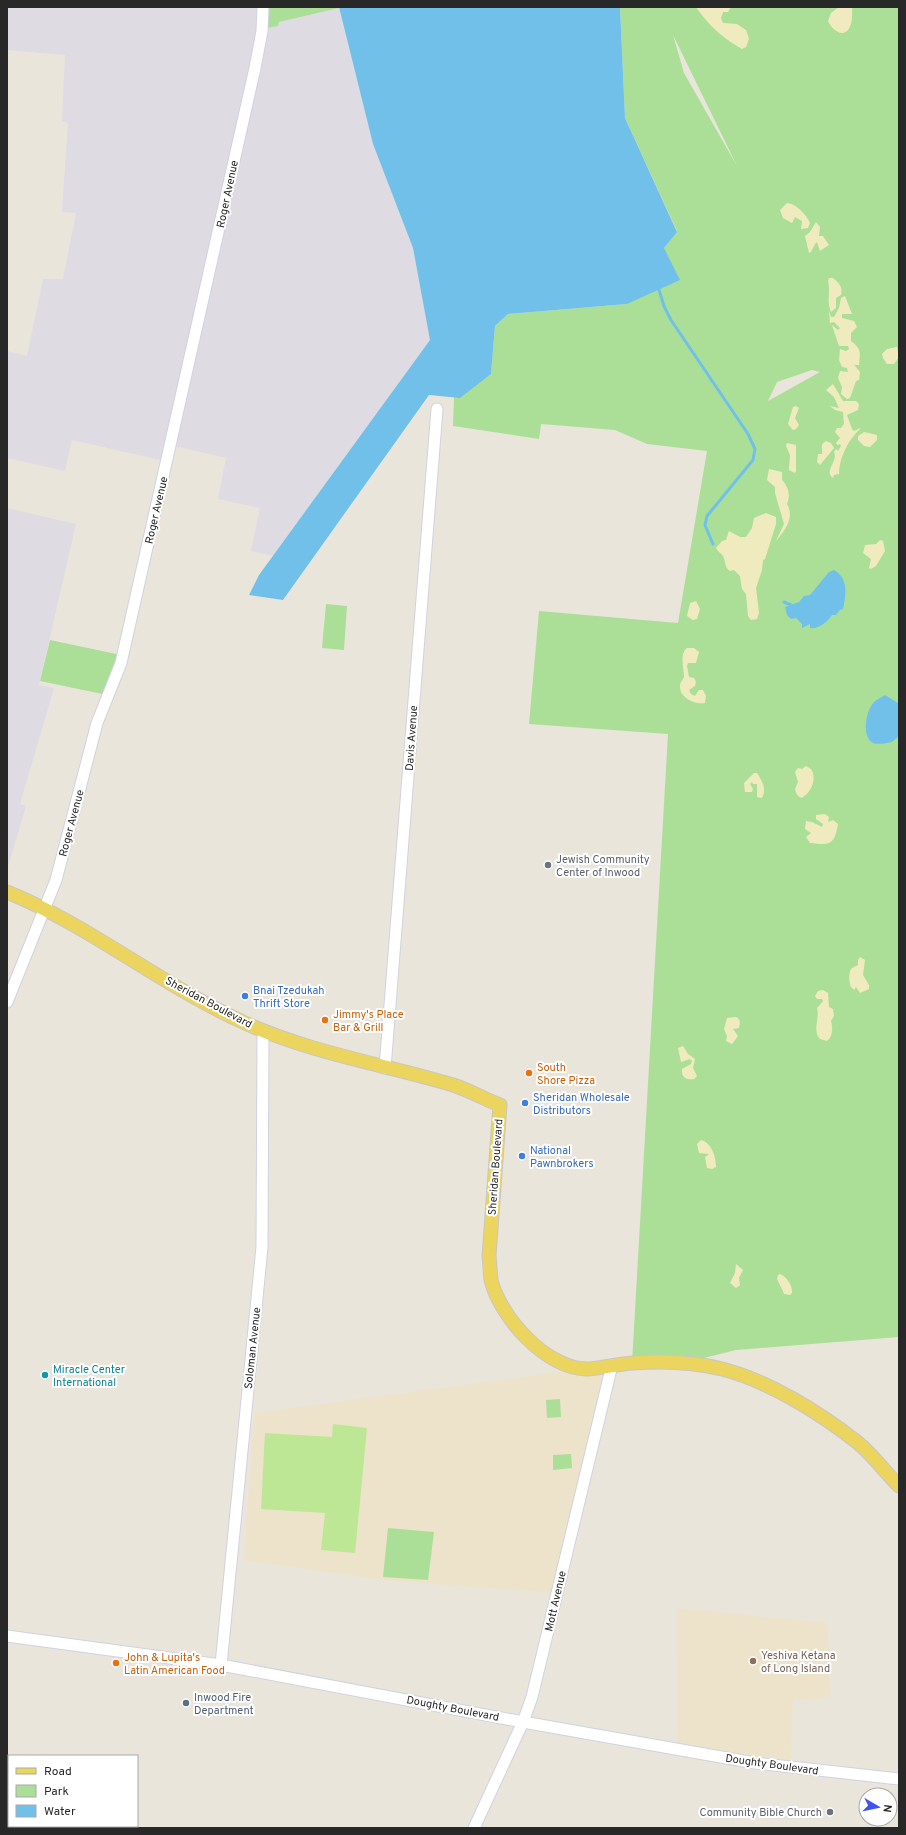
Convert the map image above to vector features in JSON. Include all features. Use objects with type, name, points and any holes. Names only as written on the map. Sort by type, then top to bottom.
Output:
[{"type":"main road","name":"Sheridan Boulevard","points":[[7,892],[45,908],[197,998],[244,1023],[326,1052],[454,1086],[500,1105],[489,1256],[491,1280],[500,1303],[516,1327],[539,1348],[557,1361],[572,1367],[587,1369],[612,1365],[654,1362],[684,1363],[723,1369],[766,1385],[820,1416],[858,1443],[899,1486]]},
{"type":"street","name":"Roger Avenue","points":[[7,1002],[57,876],[101,711],[116,680],[121,663],[255,68],[262,31],[263,7]]},
{"type":"street","name":"Davis Avenue","points":[[385,1068],[437,409]]},
{"type":"street","name":"Soloman Avenue","points":[[221,1665],[262,1247],[263,1030]]},
{"type":"street","name":"Mott Avenue","points":[[474,1828],[523,1722],[546,1641],[556,1593],[612,1365]]},
{"type":"street","name":"Doughty Boulevard","points":[[7,1636],[221,1665],[523,1722],[774,1766],[899,1779]]},
{"type":"shaded area","points":[[7,7],[269,7],[267,27],[278,26],[279,22],[339,8],[373,144],[413,248],[430,340],[273,556],[251,551],[260,508],[218,499],[226,458],[170,445],[165,461],[72,440],[65,471],[7,458],[7,351],[27,356],[43,279],[63,279],[76,213],[62,212],[68,123],[62,121],[65,55],[7,50]]},
{"type":"shaded area","points":[[7,508],[76,524],[39,685],[54,688],[20,804],[26,806],[7,870]]},
{"type":"shaded area","points":[[612,1365],[556,1593],[392,1581],[244,1560],[254,1413]]},
{"type":"shaded area","name":"Yeshiva Ketana of Long Island","points":[[677,1608],[828,1623],[830,1698],[793,1700],[790,1768],[678,1749]]},
{"type":"green space","points":[[269,7],[339,8],[279,22],[278,26],[267,28]]},
{"type":"green space","points":[[620,7],[899,7],[899,1337],[736,1350],[684,1363],[632,1363],[668,734],[529,724],[539,611],[678,623],[707,451],[647,444],[615,430],[541,424],[539,439],[453,426],[454,397],[460,397],[491,374],[495,326],[508,314],[627,304],[677,231],[625,118]],"holes":[[[673,35],[737,166],[684,73]],[[812,370],[820,372],[768,401],[777,382]]]},
{"type":"green space","points":[[326,604],[347,606],[344,650],[322,648]]},
{"type":"green space","points":[[50,640],[121,655],[107,695],[40,681]]},
{"type":"green space","points":[[560,1399],[561,1417],[547,1418],[546,1400]]},
{"type":"green space","points":[[333,1424],[367,1428],[355,1553],[321,1550],[325,1513],[261,1509],[265,1433],[332,1437]]},
{"type":"green space","points":[[571,1454],[572,1468],[553,1470],[553,1455]]},
{"type":"green space","points":[[388,1528],[434,1532],[428,1580],[383,1577]]},
{"type":"sand","points":[[696,7],[731,7],[728,12],[723,12],[721,18],[723,23],[737,24],[746,30],[749,39],[746,47],[742,49],[722,36],[711,26]]},
{"type":"sand","points":[[839,7],[852,7],[851,25],[848,30],[842,33],[836,31],[828,21],[831,13]]},
{"type":"sand","points":[[787,203],[794,205],[804,213],[810,223],[808,228],[801,229],[802,221],[795,217],[792,223],[783,218],[780,210]]},
{"type":"sand","points":[[816,222],[820,227],[819,236],[823,236],[829,245],[820,251],[817,242],[809,253],[805,236],[810,232]]},
{"type":"sand","points":[[829,278],[833,278],[840,285],[841,290],[841,295],[836,298],[836,308],[831,312],[829,304]]},
{"type":"sand","points":[[845,296],[852,314],[842,314],[842,318],[854,321],[857,327],[851,333],[851,341],[860,351],[859,365],[854,365],[860,372],[859,380],[856,381],[850,398],[847,399],[841,394],[842,387],[838,378],[840,371],[848,372],[847,368],[842,367],[839,360],[840,349],[846,351],[849,349],[848,346],[839,346],[832,325],[838,330],[840,328],[834,322],[830,323],[829,311],[831,317],[834,317],[839,308],[841,298]]},
{"type":"sand","points":[[897,347],[899,357],[894,364],[887,364],[882,354],[887,349]]},
{"type":"sand","points":[[833,384],[843,401],[856,401],[859,404],[858,410],[847,415],[852,429],[854,431],[860,429],[852,438],[842,456],[839,474],[834,475],[833,478],[830,475],[830,469],[835,459],[834,452],[836,449],[838,451],[841,446],[840,444],[837,445],[836,443],[840,438],[835,432],[837,428],[841,428],[844,424],[843,412],[835,410],[830,406],[839,408],[834,397],[826,390]]},
{"type":"sand","points":[[796,406],[799,408],[795,418],[799,425],[793,430],[788,424],[793,407]]},
{"type":"sand","points":[[864,432],[877,435],[877,440],[870,447],[864,446],[858,440],[858,436]]},
{"type":"sand","points":[[826,441],[831,443],[834,448],[820,465],[817,462],[818,454],[822,454],[822,446]]},
{"type":"sand","points":[[787,443],[796,445],[795,473],[789,470],[790,455],[786,446]]},
{"type":"sand","points":[[769,469],[782,472],[782,480],[786,485],[789,494],[787,504],[790,514],[788,524],[776,541],[784,524],[775,493],[775,487],[767,480]]},
{"type":"sand","points":[[766,513],[776,517],[776,524],[765,559],[763,560],[762,570],[756,588],[759,613],[757,619],[751,620],[748,616],[746,594],[742,589],[740,576],[734,570],[730,571],[728,569],[723,556],[716,548],[722,541],[726,540],[729,531],[740,537],[746,537],[752,528],[754,518]]},
{"type":"sand","points":[[880,540],[883,541],[885,551],[876,566],[871,569],[869,568],[871,559],[863,553],[865,545],[876,544]]},
{"type":"sand","points":[[696,601],[700,609],[697,619],[693,620],[687,616],[690,603]]},
{"type":"sand","points":[[687,648],[694,648],[699,652],[696,663],[688,663],[687,666],[689,677],[694,678],[696,682],[695,686],[689,690],[691,694],[695,696],[699,690],[703,690],[706,696],[705,703],[697,703],[689,700],[680,690],[680,685],[684,677],[682,661],[683,654]]},
{"type":"sand","points":[[806,766],[811,769],[814,777],[811,789],[801,798],[797,795],[795,789],[798,782],[795,772],[798,768],[802,769]]},
{"type":"sand","points":[[754,773],[757,773],[763,785],[764,791],[762,798],[757,797],[757,784],[753,784],[752,782],[750,784],[753,789],[752,792],[745,792],[744,783]]},
{"type":"sand","points":[[825,814],[829,817],[828,822],[833,820],[838,824],[835,837],[827,844],[810,843],[806,837],[811,833],[805,829],[806,821],[822,827],[823,824],[816,819],[816,815]]},
{"type":"sand","points":[[860,957],[865,960],[863,975],[869,985],[869,989],[860,993],[856,987],[854,990],[851,987],[849,978],[852,968],[858,965],[858,960]]},
{"type":"sand","points":[[823,990],[828,993],[829,1007],[833,1009],[834,1016],[831,1021],[831,1034],[827,1041],[820,1039],[816,1028],[818,1016],[817,1008],[823,1001],[822,999],[817,999],[815,996],[818,991]]},
{"type":"sand","points":[[736,1017],[739,1020],[740,1025],[739,1028],[733,1029],[738,1036],[732,1044],[726,1041],[727,1036],[724,1029],[727,1018]]},
{"type":"sand","points":[[683,1046],[688,1054],[695,1059],[693,1068],[697,1076],[694,1079],[686,1078],[682,1074],[682,1069],[691,1064],[692,1061],[690,1059],[681,1062],[678,1048]]},
{"type":"sand","points":[[701,1140],[708,1144],[713,1151],[716,1167],[712,1169],[707,1168],[705,1157],[709,1154],[699,1153],[697,1144]]},
{"type":"sand","points":[[736,1264],[743,1270],[739,1278],[740,1285],[736,1288],[730,1283],[735,1273]]},
{"type":"sand","points":[[780,1274],[785,1277],[790,1284],[792,1293],[790,1295],[784,1294],[777,1279],[778,1275]]},
{"type":"water","points":[[339,7],[620,7],[625,118],[677,232],[664,248],[680,280],[627,304],[508,314],[495,326],[491,374],[460,398],[429,395],[283,600],[249,595],[259,575],[430,340],[413,248],[373,144]]},
{"type":"water","points":[[834,570],[839,574],[844,582],[845,598],[843,609],[836,615],[832,615],[819,627],[810,628],[810,624],[802,628],[802,624],[796,618],[791,619],[787,615],[785,607],[799,602],[804,596],[810,595],[829,572]]},
{"type":"water","points":[[885,695],[898,703],[899,736],[892,742],[875,744],[869,740],[867,735],[867,717],[874,702]]},
{"type":"waterway","points":[[659,290],[664,306],[671,320],[748,434],[755,449],[753,460],[707,516],[705,525],[713,544]]},
{"type":"waterway","points":[[784,602],[791,605]]},
{"type":"place","name":"Jewish Community Center of Inwood","points":[[548,865]]},
{"type":"place","name":"Bnai Tzedukah Thrift Store","points":[[245,996]]},
{"type":"place","name":"Jimmy's Place Bar & Grill","points":[[325,1020]]},
{"type":"place","name":"South Shore Pizza","points":[[529,1073]]},
{"type":"place","name":"Sheridan Wholesale Distributors","points":[[525,1103]]},
{"type":"place","name":"National Pawnbrokers","points":[[522,1156]]},
{"type":"place","name":"Miracle Center International","points":[[45,1375]]},
{"type":"place","name":"Yeshiva Ketana of Long Island","points":[[753,1661]]},
{"type":"place","name":"John & Lupita's Latin American Food","points":[[116,1663]]},
{"type":"place","name":"Inwood Fire Department","points":[[186,1703]]},
{"type":"place","name":"Community Bible Church","points":[[830,1812]]}]
